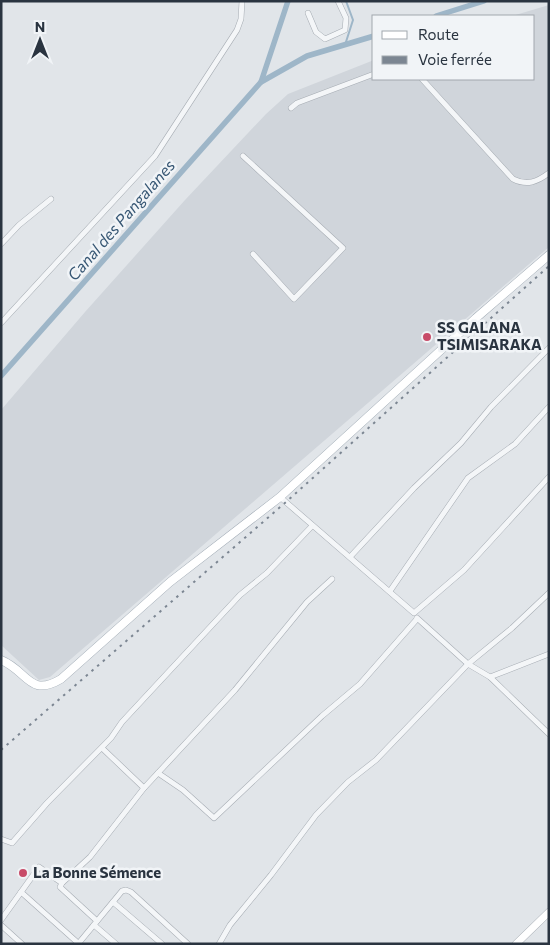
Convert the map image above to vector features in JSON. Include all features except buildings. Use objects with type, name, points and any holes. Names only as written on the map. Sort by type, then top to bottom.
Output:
[{"type":"main road","points":[[1,660],[9,663],[32,683],[40,686],[49,686],[61,679],[170,582],[280,497],[476,318],[548,257]]},
{"type":"main road","points":[[516,944],[549,912]]},
{"type":"street","points":[[1,323],[155,156],[237,30],[241,19],[242,1]]},
{"type":"street","points":[[308,13],[316,32],[325,39],[345,30],[346,18],[338,1]]},
{"type":"street","points":[[291,108],[297,103],[372,75]]},
{"type":"street","points":[[423,80],[513,179],[519,182],[531,183],[549,173]]},
{"type":"street","points":[[243,156],[343,248],[294,299],[253,254]]},
{"type":"street","points":[[1,244],[19,225],[51,199]]},
{"type":"street","points":[[350,557],[408,495],[461,444],[491,407],[549,348]]},
{"type":"street","points":[[390,591],[468,478],[515,444],[549,407]]},
{"type":"street","points":[[414,613],[464,570],[549,477]]},
{"type":"street","points":[[280,497],[390,591],[414,613],[417,619],[468,664],[490,677],[549,734]]},
{"type":"street","points":[[1,839],[12,844],[47,803],[102,748],[122,722],[240,595],[267,573],[312,526]]},
{"type":"street","points":[[116,944],[60,887],[62,883],[90,857],[144,788],[235,690],[307,602],[332,579]]},
{"type":"street","points":[[220,944],[230,925],[271,875],[316,814],[348,782],[376,760],[468,664],[512,628],[549,593]]},
{"type":"street","points":[[158,773],[183,790],[214,818],[322,716],[360,684],[417,619]]},
{"type":"street","points":[[490,677],[549,654]]},
{"type":"street","points":[[102,748],[144,788]]},
{"type":"street","points":[[1,920],[39,867],[62,883]]},
{"type":"street","points":[[21,892],[78,943],[122,891],[126,890],[131,892],[188,944]]},
{"type":"street","points":[[113,902],[162,944]]},
{"type":"street","points":[[1,926],[22,944]]},
{"type":"shaded area","points":[[549,5],[549,247],[50,677],[39,680],[1,645],[1,410],[185,200],[266,114],[288,94],[372,61],[372,80],[535,80],[535,15],[515,15]]},
{"type":"waterway","name":"Canal des Pangalanes","points":[[261,82],[288,1]]},
{"type":"waterway","points":[[345,45],[353,20],[346,1]]},
{"type":"waterway","name":"Canal des Pangalanes","points":[[439,15],[484,1]]},
{"type":"waterway","name":"Canal des Pangalanes","points":[[1,376],[261,82],[307,56],[372,37]]},
{"type":"railway","points":[[1,750],[286,502],[549,266]]},
{"type":"place","name":"SS GALANA TSIMISARAKA","points":[[427,337]]},
{"type":"place","name":"La Bonne Sémence","points":[[23,873]]}]
